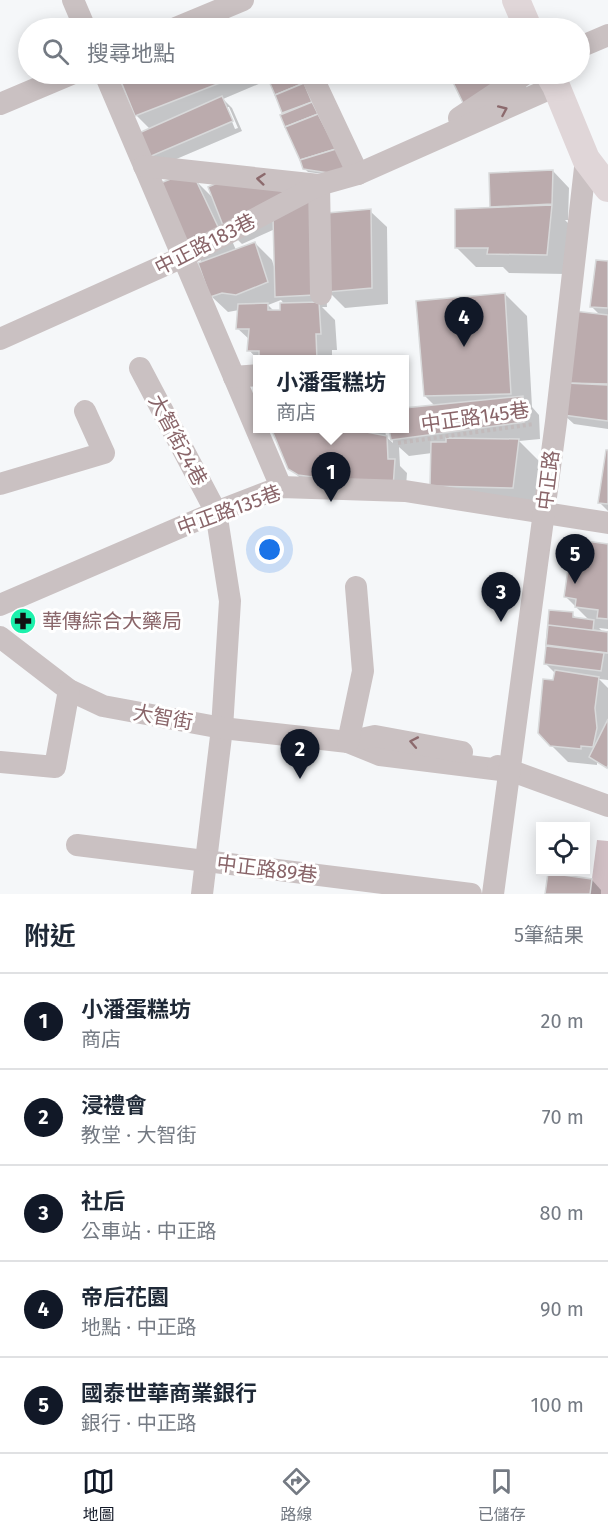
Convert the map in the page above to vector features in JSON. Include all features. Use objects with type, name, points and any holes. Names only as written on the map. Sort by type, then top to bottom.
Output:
[{"type":"main road","points":[[516,0],[524,18]]},
{"type":"main road","name":"中正路","points":[[555,84],[586,159]]},
{"type":"main road","points":[[586,159],[608,188]]},
{"type":"street","points":[[73,0],[81,18]]},
{"type":"street","points":[[200,18],[243,0]]},
{"type":"street","points":[[590,42],[608,35]]},
{"type":"street","points":[[0,104],[47,84]]},
{"type":"street","points":[[109,84],[253,421]]},
{"type":"street","points":[[316,84],[358,174]]},
{"type":"street","name":"中正路183巷","points":[[411,151],[510,84]]},
{"type":"street","name":"中正路183巷","points":[[0,339],[183,257],[319,186],[358,174],[411,151],[545,84]]},
{"type":"street","name":"中正路","points":[[493,894],[556,422],[586,159]]},
{"type":"street","points":[[144,166],[319,186],[321,294]]},
{"type":"street","name":"大智街24巷","points":[[140,368],[216,512],[230,601],[222,728]]},
{"type":"street","points":[[234,377],[253,375]]},
{"type":"street","points":[[0,484],[104,453],[85,411]]},
{"type":"street","points":[[258,433],[281,487]]},
{"type":"street","name":"中正路135巷","points":[[0,605],[216,512],[281,487],[405,491],[608,523]]},
{"type":"street","points":[[348,742],[363,671],[356,587]]},
{"type":"street","name":"大智街","points":[[0,637],[69,690],[103,706],[222,728],[348,742],[380,755],[509,771],[608,806]]},
{"type":"street","points":[[0,762],[55,767],[69,690]]},
{"type":"street","name":"中正路89巷","points":[[202,894],[222,728]]},
{"type":"street","name":"中正路89巷","points":[[77,845],[471,894]]},
{"type":"path","name":"中正路145巷","points":[[398,442],[556,422]]},
{"type":"shaded area","points":[[597,840],[608,841],[608,894],[590,894]]},
{"type":"building","points":[[122,84],[217,84],[135,116]]},
{"type":"building","points":[[270,84],[302,84],[275,95]]},
{"type":"building","points":[[304,84],[312,102],[282,113],[275,95]]},
{"type":"building","points":[[454,84],[494,84],[464,105]]},
{"type":"building","points":[[222,96],[233,121],[149,157],[139,133]]},
{"type":"building","points":[[312,102],[318,114],[285,127],[280,115]]},
{"type":"building","points":[[318,114],[336,149],[300,160],[285,127]]},
{"type":"building","points":[[336,149],[348,170],[335,174],[303,169],[300,160]]},
{"type":"building","points":[[553,170],[552,204],[490,207],[489,173]]},
{"type":"building","points":[[231,177],[286,183],[292,198],[224,228],[208,187]]},
{"type":"building","points":[[173,178],[195,178],[220,231],[183,245],[158,184]]},
{"type":"building","points":[[313,199],[315,295],[275,297],[273,218]]},
{"type":"building","points":[[552,205],[547,255],[487,254],[488,248],[455,248],[455,209]]},
{"type":"building","points":[[371,209],[372,288],[327,292],[327,213]]},
{"type":"building","points":[[255,242],[268,282],[236,295],[222,293],[210,297],[198,263]]},
{"type":"building","points":[[596,260],[608,261],[608,308],[590,307]]},
{"type":"building","points":[[505,293],[511,394],[424,396],[416,301]]},
{"type":"building","points":[[319,302],[321,334],[316,334],[317,355],[259,355],[259,351],[247,351],[249,329],[236,329],[238,304],[268,303],[268,310],[280,310],[280,303]]},
{"type":"building","points":[[574,311],[608,315],[608,384],[566,383]]},
{"type":"building","points":[[566,383],[608,385],[608,421],[563,415]]},
{"type":"building","points":[[523,396],[524,422],[391,440],[390,433],[409,433],[409,407]]},
{"type":"building","points":[[273,433],[372,433],[387,436],[388,459],[395,459],[393,488],[298,475],[288,469]]},
{"type":"building","points":[[446,438],[519,439],[513,488],[430,486],[431,442],[446,442]]},
{"type":"building","points":[[606,450],[608,450],[608,504],[598,503]]},
{"type":"building","points":[[586,541],[608,544],[608,619],[597,618],[598,610],[575,607],[576,599],[564,597],[571,548],[585,550]]},
{"type":"building","points":[[549,610],[573,612],[573,617],[594,620],[593,630],[608,632],[608,653],[546,645]]},
{"type":"building","points":[[548,625],[608,632],[608,653],[546,645]]},
{"type":"building","points":[[546,646],[604,653],[601,671],[544,664]]},
{"type":"building","points":[[555,670],[599,677],[595,708],[597,728],[593,747],[581,746],[581,749],[550,746],[538,733],[543,679],[553,680]]},
{"type":"building","points":[[608,719],[608,765],[607,768],[589,757]]},
{"type":"building","points":[[548,876],[592,879],[590,894],[545,894]]},
{"type":"place","name":"帝后花園","points":[[464,347]]},
{"type":"place","name":"小潘蛋糕坊","points":[[331,502]]},
{"type":"place","name":"國泰世華商業銀行","points":[[575,584]]},
{"type":"place","name":"華傳綜合大藥局","points":[[23,621]]},
{"type":"place","name":"社后","points":[[501,622]]},
{"type":"place","name":"浸禮會","points":[[300,779]]}]
